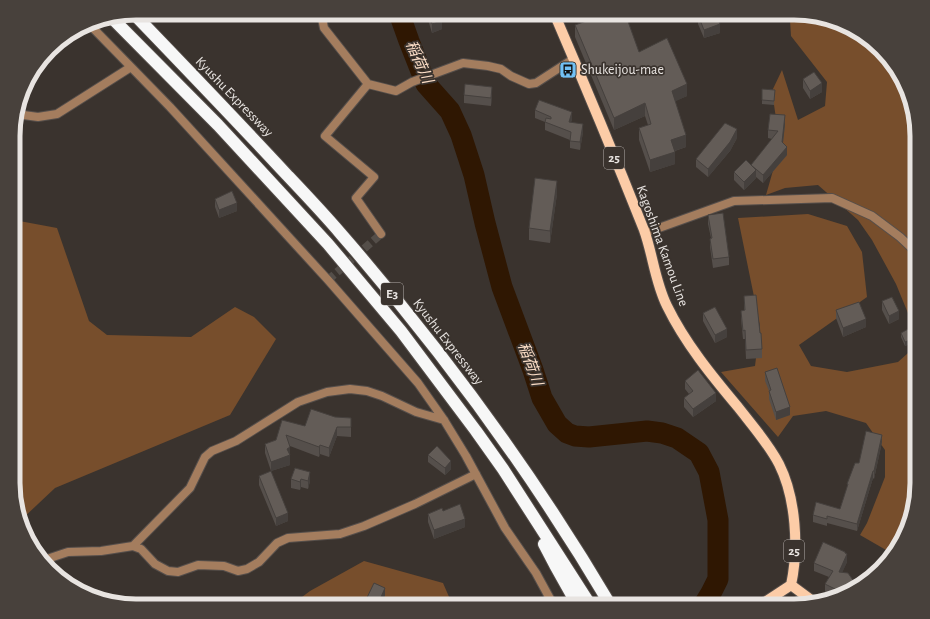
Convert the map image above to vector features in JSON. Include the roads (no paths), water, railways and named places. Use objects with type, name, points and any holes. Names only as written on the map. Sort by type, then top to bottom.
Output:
[{"type":"highway","name":"Kyushu Expressway","points":[[139,20],[230,113],[335,227],[414,321],[491,422],[544,498],[608,599]]},
{"type":"highway","name":"E3","points":[[116,22],[218,125],[328,244],[401,331],[476,431],[524,501],[587,599]]},
{"type":"highway","points":[[524,501],[554,565],[574,599]]},
{"type":"main road","name":"Kagoshima Kamou Line","points":[[557,20],[644,233],[658,284],[666,305],[701,361],[767,444],[779,464],[788,489],[794,517],[794,570],[791,585]]},
{"type":"main road","points":[[770,599],[791,585],[809,598]]},
{"type":"street","points":[[322,20],[324,28],[368,84],[396,91],[412,82],[462,63],[501,69],[511,76],[529,84],[536,83],[574,59]]},
{"type":"street","points":[[93,28],[175,113],[333,285],[418,383],[444,420],[476,474],[505,528],[536,574],[550,599]]},
{"type":"street","points":[[22,115],[38,117],[58,114],[131,67]]},
{"type":"street","points":[[368,84],[325,136],[374,177],[356,198],[382,234]]},
{"type":"street","points":[[644,233],[734,201],[832,198],[872,216],[910,246]]},
{"type":"street","points":[[133,546],[190,488],[205,457],[212,451],[236,441],[298,402],[327,392],[350,389],[367,391],[382,396],[416,412],[444,420]]},
{"type":"street","points":[[48,559],[68,552],[101,551],[133,546],[141,549],[155,564],[168,571],[178,572],[198,565],[224,566],[238,571],[247,569],[259,562],[277,543],[288,538],[340,534],[364,526],[415,504],[476,474]]},
{"type":"waterway","name":"稲荷川","points":[[402,20],[426,84],[450,111],[461,135],[474,175],[502,287],[542,398],[557,424],[567,433],[575,436],[589,437],[647,431],[662,433],[677,438],[699,453],[709,472],[718,520],[718,579],[707,599]]},
{"type":"tunnel","points":[[328,280],[381,234]]},
{"type":"place","name":"Shukeijou-mae","points":[[568,70]]}]
